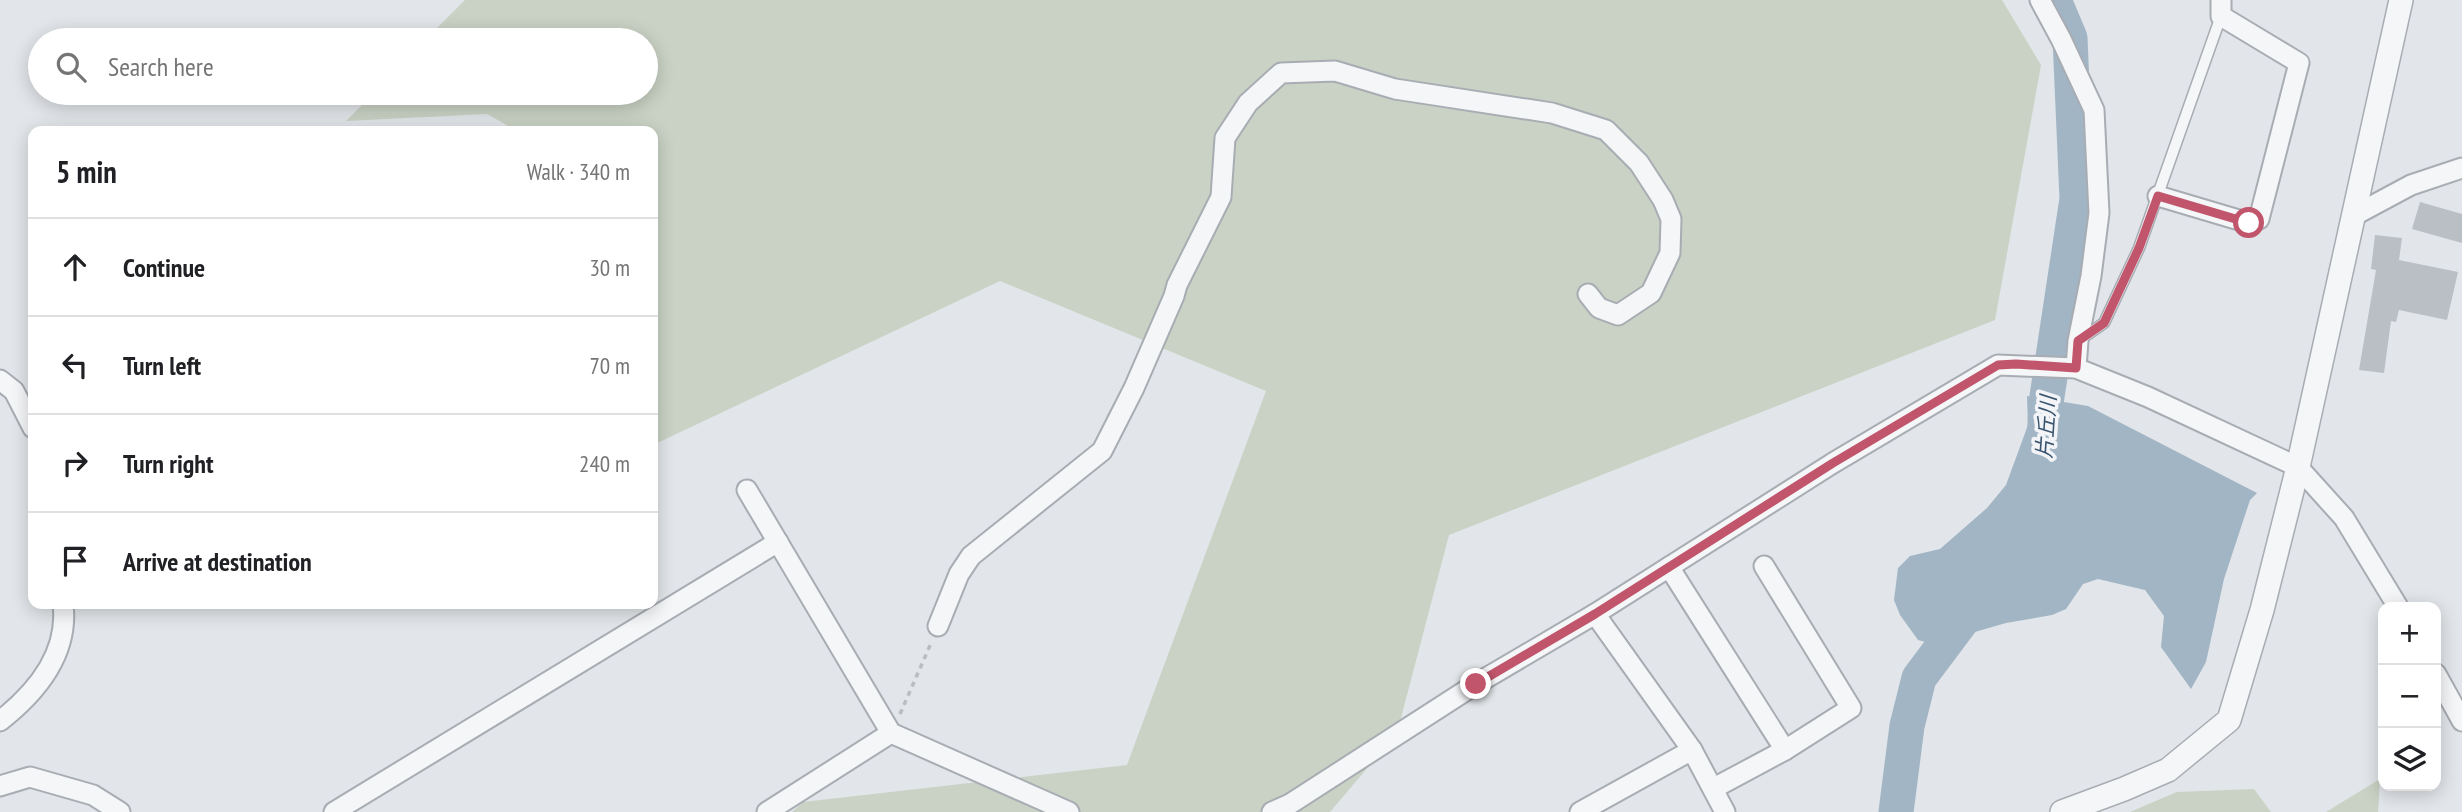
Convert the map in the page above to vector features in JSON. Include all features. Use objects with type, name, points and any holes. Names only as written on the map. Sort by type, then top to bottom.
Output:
[{"type":"street","points":[[2040,0],[2094,110],[2099,213],[2076,368]]},
{"type":"street","points":[[2062,812],[2168,770],[2229,720],[2262,610],[2298,467],[2402,0]]},
{"type":"street","points":[[2158,196],[2249,223],[2259,219],[2299,63],[2221,8]]},
{"type":"street","points":[[938,626],[959,574],[971,555],[1102,451],[1134,388],[1177,285],[1221,197],[1224,138],[1248,103],[1281,74],[1335,71],[1395,89],[1552,113],[1606,130],[1639,163],[1663,200],[1671,219],[1670,253],[1651,293],[1618,315],[1599,308],[1588,294]]},
{"type":"street","points":[[2355,215],[2411,185],[2462,168]]},
{"type":"street","points":[[1272,812],[1290,804],[1476,684],[1595,614],[1833,463],[1998,365],[2076,368],[2148,397],[2298,467],[2344,518],[2395,602]]},
{"type":"street","points":[[0,380],[14,391],[28,418]]},
{"type":"street","points":[[747,490],[891,733],[1069,812]]},
{"type":"street","points":[[334,812],[778,542]]},
{"type":"street","points":[[1714,788],[1785,750],[1851,708],[1765,566]]},
{"type":"street","points":[[1669,567],[1785,750]]},
{"type":"street","points":[[0,721],[19,706],[47,673],[59,649],[63,609]]},
{"type":"street","points":[[1595,614],[1692,750],[1725,812]]},
{"type":"street","points":[[2441,683],[2461,717]]},
{"type":"street","points":[[767,812],[891,733]]},
{"type":"street","points":[[1580,812],[1692,750]]},
{"type":"street","points":[[0,786],[30,777],[93,795],[120,812]]},
{"type":"lane","points":[[2078,341],[2104,323],[2139,248],[2221,8]]},
{"type":"path","points":[[891,733],[938,626]]},
{"type":"green space","points":[[465,0],[2002,0],[2041,65],[1995,320],[1449,535],[1397,733],[1330,812],[792,812],[803,802],[1127,765],[1266,391],[1000,281],[658,443],[658,126],[508,126],[487,114],[346,121],[362,105],[658,105],[658,28],[437,28]]},
{"type":"green space","points":[[2378,780],[2378,812],[2326,812]]},
{"type":"green space","points":[[2254,789],[2271,812],[2130,812],[2177,792]]},
{"type":"water","points":[[2027,396],[2088,406],[2257,493],[2250,500],[2224,579],[2206,662],[2191,689],[2161,647],[2164,616],[2145,590],[2098,579],[2083,584],[2066,609],[2052,615],[2006,623],[1933,644],[1918,640],[1900,615],[1894,600],[1898,568],[1910,556],[1940,549],[1987,508],[2006,485],[2028,425]]},
{"type":"building","points":[[2420,202],[2462,214],[2462,243],[2412,229]]},
{"type":"building","points":[[2375,235],[2402,238],[2399,260],[2458,272],[2447,320],[2399,310],[2396,322],[2391,321],[2384,373],[2359,370],[2376,270],[2371,269]]},
{"type":"waterway","name":"片丘川","points":[[2044,446],[2046,403],[2077,199],[2070,38],[2054,0]]},
{"type":"waterway","name":"片丘川","points":[[1896,812],[1907,726],[1919,678],[1976,602]]},
{"type":"route","points":[[1476,684],[1595,614],[1833,463],[1998,365],[2076,368],[2078,341],[2104,323],[2139,248],[2158,196],[2249,223]]}]
